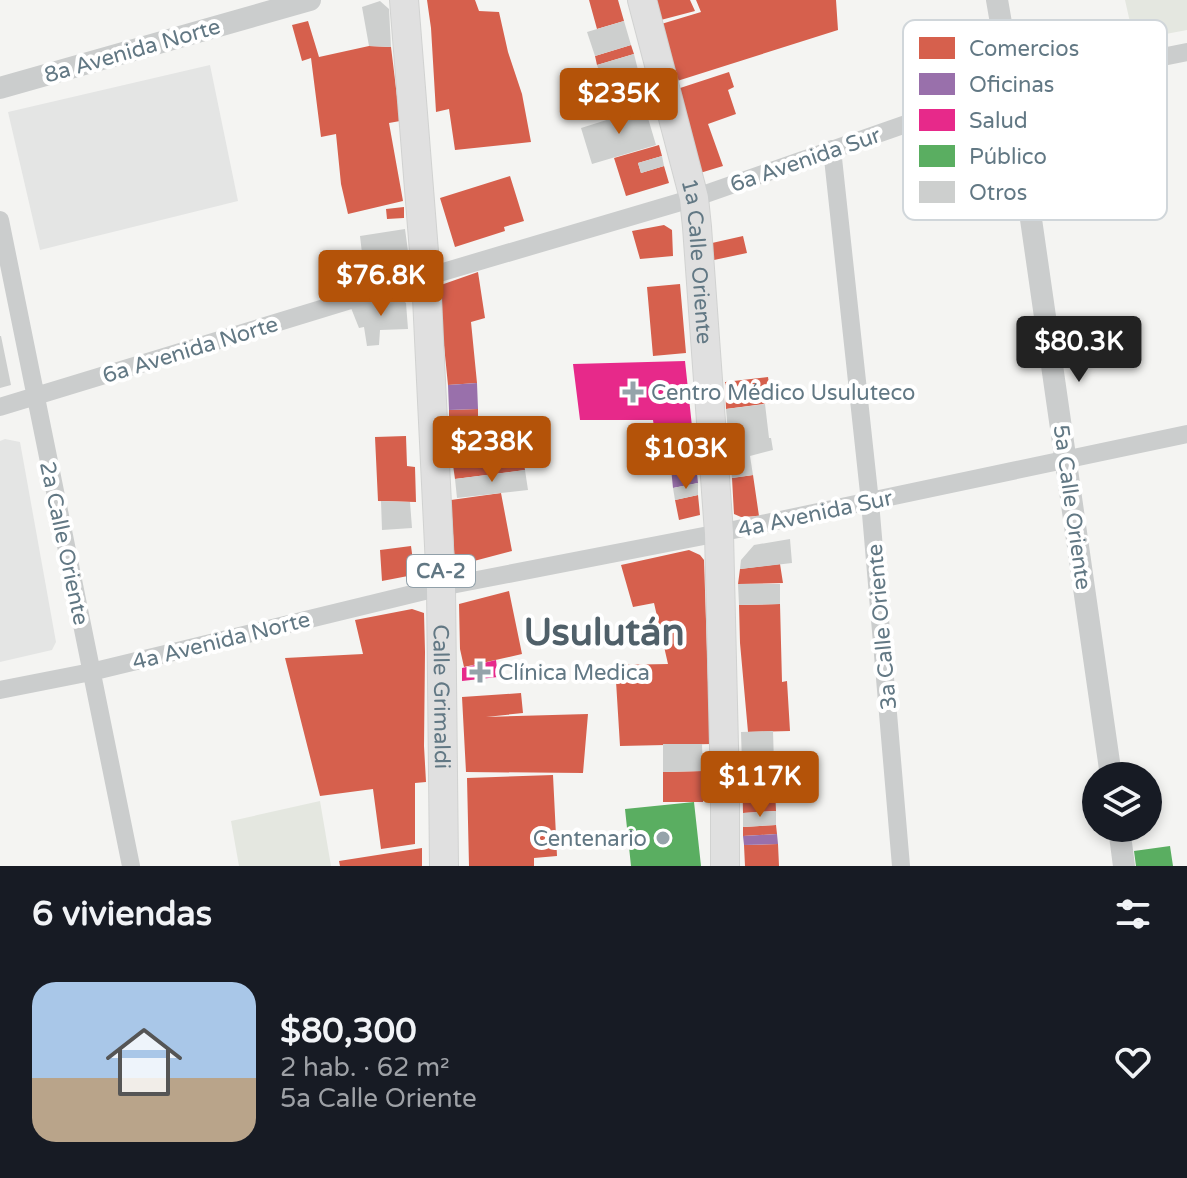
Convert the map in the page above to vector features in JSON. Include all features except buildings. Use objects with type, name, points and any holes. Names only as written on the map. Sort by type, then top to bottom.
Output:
[{"type":"main road","name":"Calle Grimaldi","points":[[404,0],[426,277],[441,587],[444,866]]},
{"type":"main road","name":"1a Calle Oriente","points":[[642,0],[694,198],[719,533],[725,866]]},
{"type":"street","name":"8a Avenida Norte","points":[[0,88],[310,0]]},
{"type":"street","name":"5a Calle Oriente","points":[[997,0],[1000,20]]},
{"type":"street","name":"6a Avenida Sur","points":[[1167,56],[1187,52]]},
{"type":"street","name":"6a Avenida Sur","points":[[426,277],[694,198],[903,125]]},
{"type":"street","name":"3a Calle Oriente","points":[[832,149],[870,502],[901,866]]},
{"type":"street","name":"2a Calle Oriente","points":[[0,220],[131,866]]},
{"type":"street","name":"5a Calle Oriente","points":[[1031,220],[1109,762]]},
{"type":"street","name":"6a Avenida Norte","points":[[0,407],[426,277]]},
{"type":"street","name":"4a Avenida Sur","points":[[441,587],[719,533],[1187,434]]},
{"type":"street","name":"4a Avenida Norte","points":[[0,690],[91,672],[441,587]]},
{"type":"street","points":[[1121,842],[1124,866]]},
{"type":"shaded area","points":[[1125,0],[1187,0],[1187,30],[1167,34],[1167,20],[1130,20]]},
{"type":"shaded area","points":[[210,65],[238,201],[40,250],[8,112]]},
{"type":"shaded area","points":[[0,441],[20,442],[56,642],[52,650],[0,662]]},
{"type":"shaded area","points":[[320,801],[331,866],[239,866],[231,821]]},
{"type":"place","name":"Centro Médico Usuluteco","points":[[633,392]]},
{"type":"place","name":"Clínica Medica","points":[[480,672]]},
{"type":"place","name":"Centenario","points":[[663,838]]},
{"type":"district","name":"Usulután","points":[[604,632]]}]
